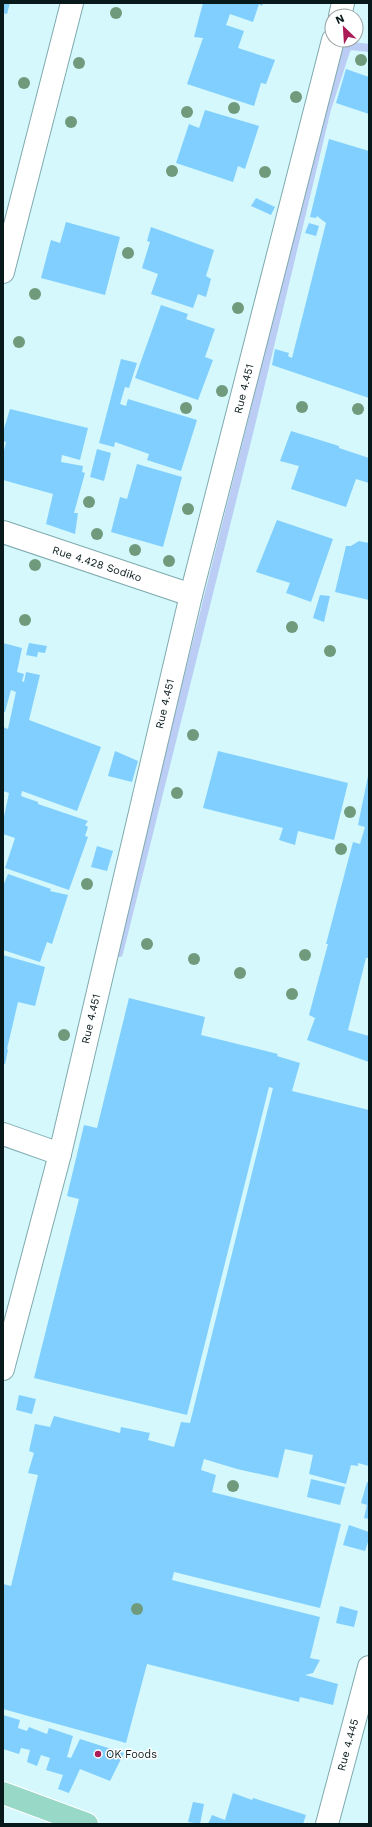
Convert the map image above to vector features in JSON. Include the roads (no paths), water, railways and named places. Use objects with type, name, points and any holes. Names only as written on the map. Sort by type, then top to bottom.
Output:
[{"type":"main road","points":[[3,1793],[87,1824]]},
{"type":"street","points":[[3,272],[72,3]]},
{"type":"street","name":"Rue 4.451","points":[[3,1369],[60,1154],[191,595],[331,48]]},
{"type":"street","name":"Rue 4.428 Sodiko","points":[[3,532],[191,595]]},
{"type":"street","points":[[3,1134],[60,1154]]},
{"type":"street","name":"Rue 4.445","points":[[327,1824],[369,1667]]},
{"type":"waterway","points":[[119,953],[251,425],[327,109],[347,48],[351,46],[369,48]]},
{"type":"place","name":"OK Foods","points":[[98,1754]]}]
